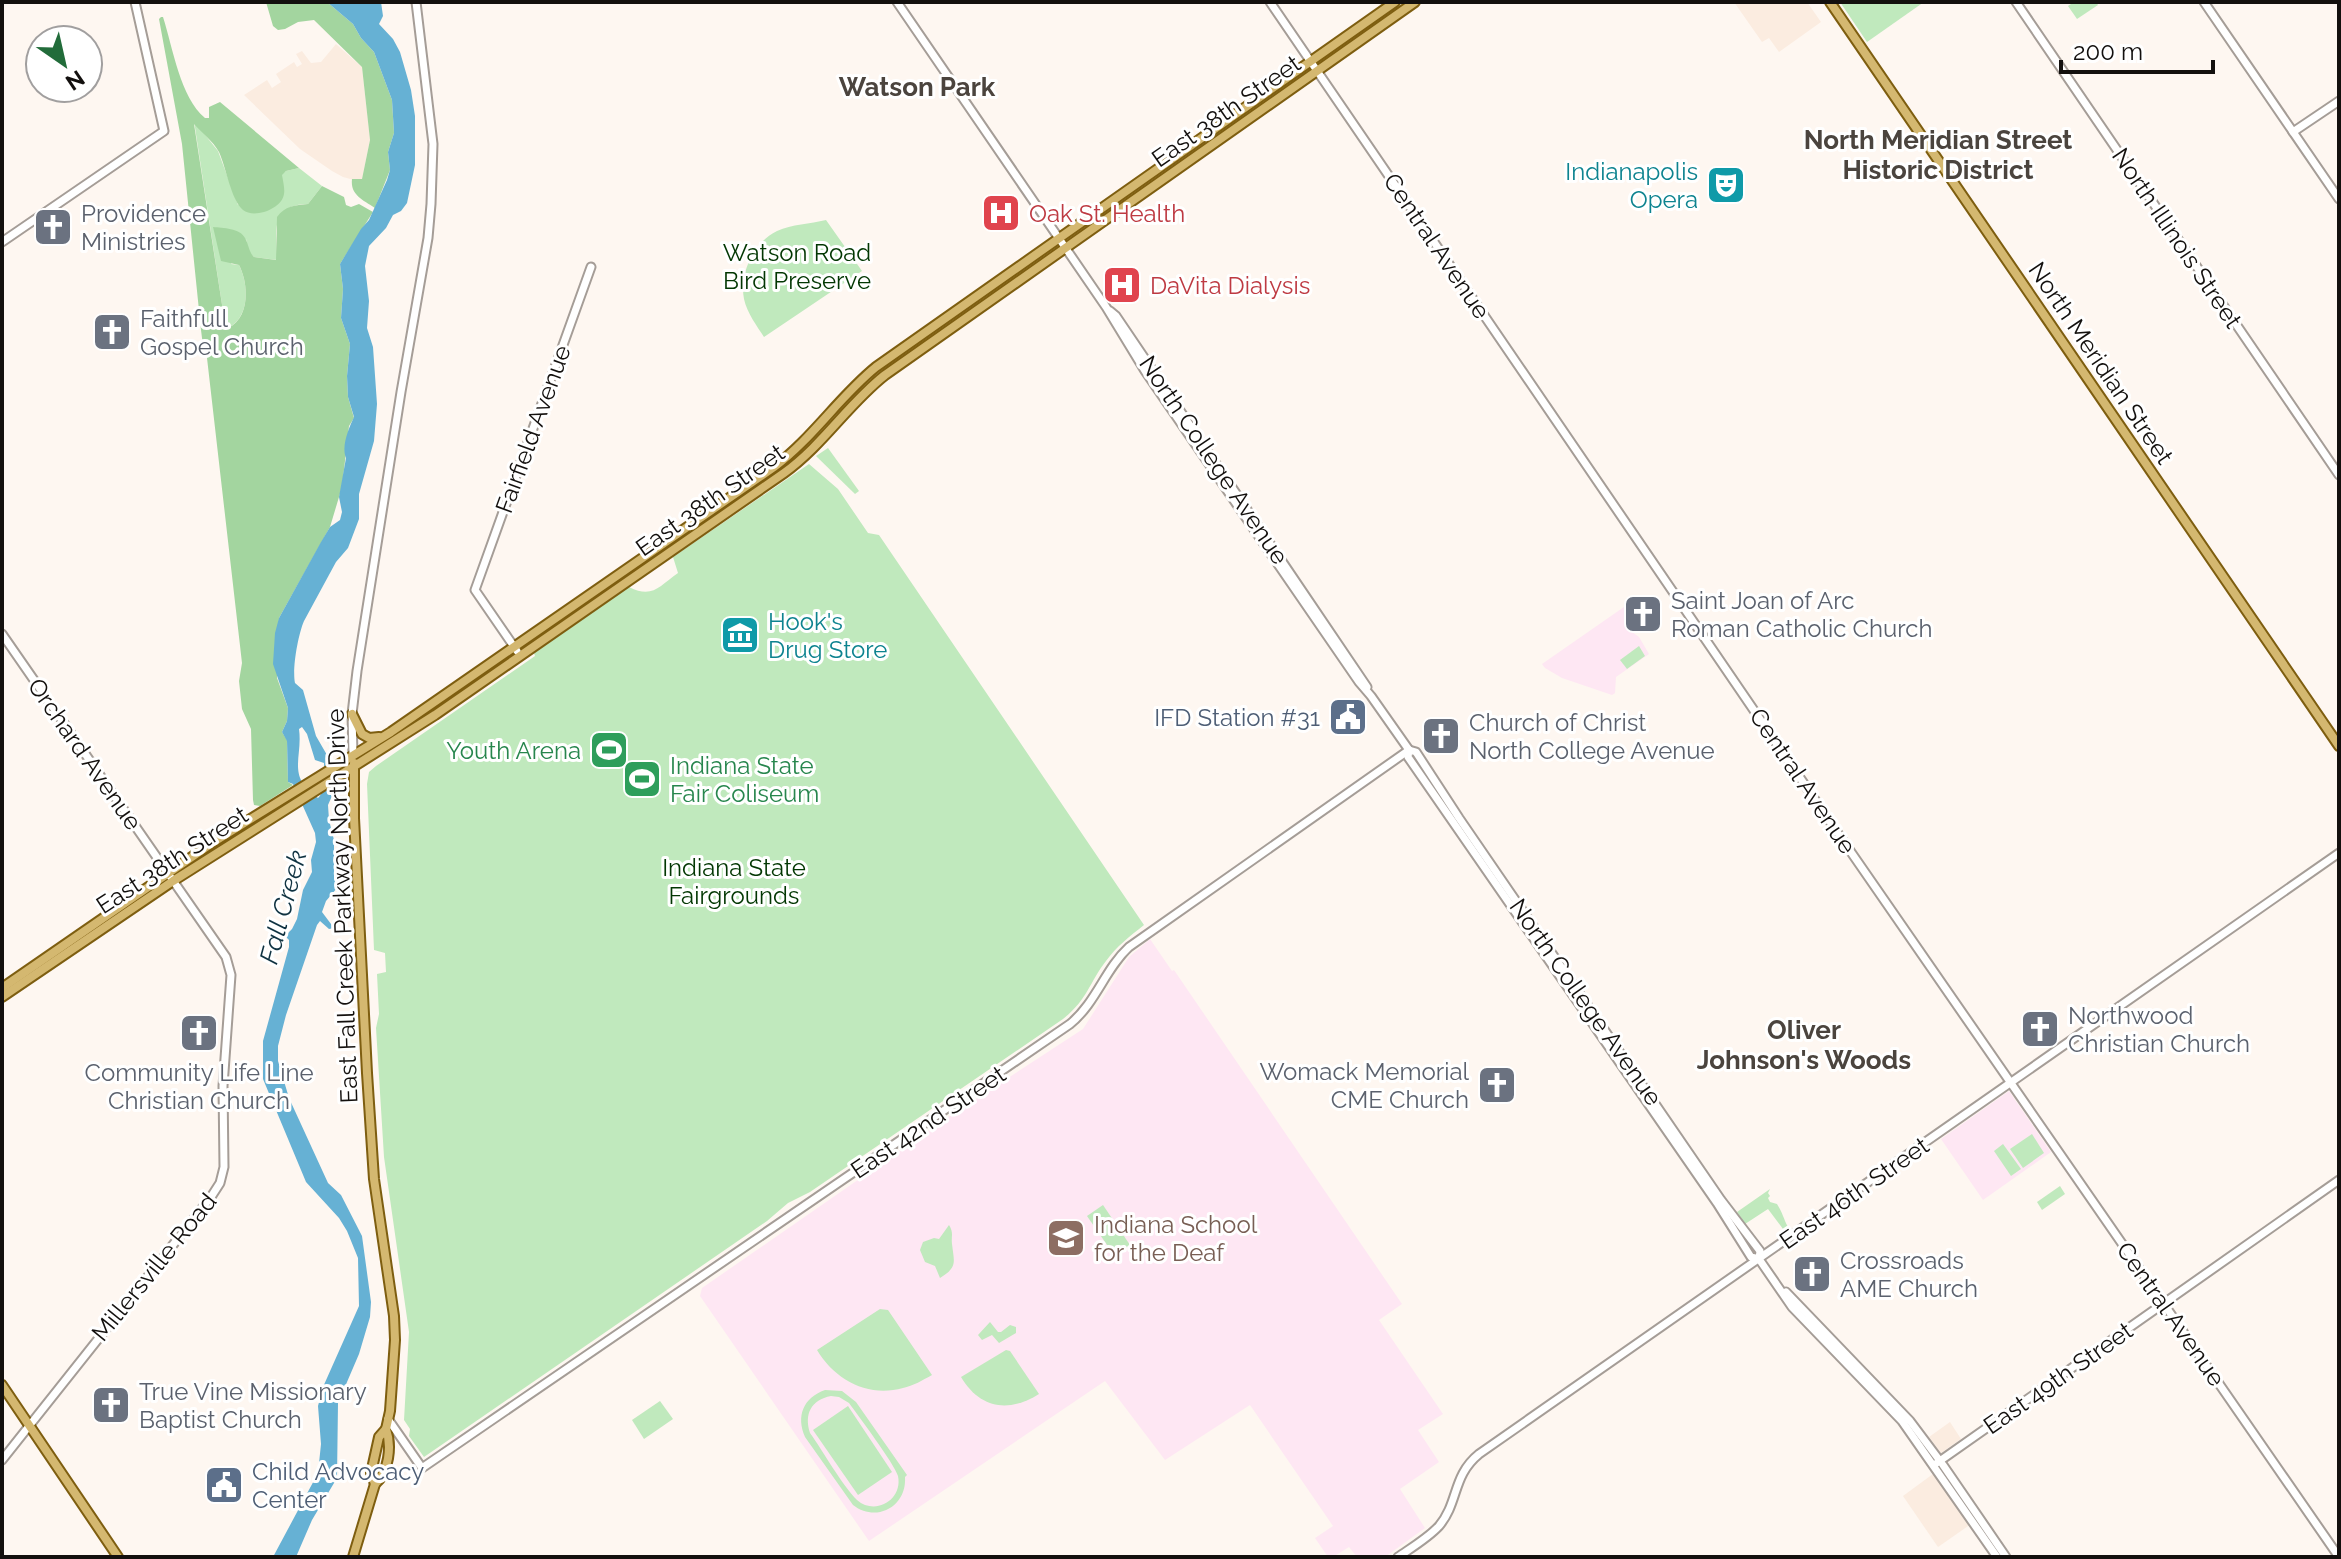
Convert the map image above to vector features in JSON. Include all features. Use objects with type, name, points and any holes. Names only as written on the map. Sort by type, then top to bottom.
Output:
[{"type":"main road","points":[[2,242],[164,131],[135,2]]},
{"type":"main road","name":"East Fall Creek Parkway North Drive","points":[[353,1557],[375,1484],[371,1473],[379,1437],[387,1424],[394,1376],[395,1329],[374,1179],[354,818],[352,714],[428,238],[433,139],[416,2]]},
{"type":"main road","name":"North College Avenue","points":[[897,2],[1106,307],[1116,316],[1363,679],[1371,696],[1409,750],[1408,757],[1414,766],[1750,1254],[1759,1259],[1779,1285],[1897,1407],[2006,1557]]},
{"type":"main road","name":"Central Avenue","points":[[1270,2],[2339,1557]]},
{"type":"main road","name":"East 38th Street","points":[[2,997],[261,812],[391,732],[782,461],[809,438],[871,371],[1395,2]]},
{"type":"main road","name":"East 38th Street","points":[[2,988],[170,877],[267,823],[339,777],[791,469],[880,379],[1415,2]]},
{"type":"main road","name":"North Meridian Street","points":[[1830,2],[2339,746]]},
{"type":"main road","name":"North Illinois Street","points":[[2016,2],[2339,475]]},
{"type":"main road","points":[[2204,2],[2339,199]]},
{"type":"main road","points":[[2293,132],[2339,101]]},
{"type":"main road","name":"Fairfield Avenue","points":[[514,646],[475,590],[591,267]]},
{"type":"main road","name":"Orchard Avenue","points":[[2,634],[223,952]]},
{"type":"main road","points":[[514,646],[520,656]]},
{"type":"main road","points":[[352,714],[362,734],[367,737],[391,732]]},
{"type":"main road","name":"East 42nd Street","points":[[387,1424],[422,1468],[1070,1024],[1091,1003],[1116,961],[1132,944],[1409,750]]},
{"type":"main road","name":"East 46th Street","points":[[1398,1557],[1440,1525],[1459,1478],[1475,1457],[2339,853]]},
{"type":"main road","name":"Millersville Road","points":[[2,1460],[220,1183],[224,1167],[223,1086],[231,979],[230,965],[223,952]]},
{"type":"main road","name":"East 49th Street","points":[[1937,1463],[2339,1180]]},
{"type":"main road","points":[[2,1385],[118,1557]]},
{"type":"main road","name":"North College Avenue","points":[[1937,1463],[1997,1557]]},
{"type":"shaded area","points":[[1734,2],[1807,2],[1821,22],[1779,52],[1769,38],[1762,42]]},
{"type":"shaded area","points":[[336,44],[362,67],[370,140],[362,179],[343,177],[300,149],[244,95],[267,80],[272,88],[281,82],[276,74],[294,62],[297,67],[302,64],[296,54],[302,51],[311,63],[321,62]]},
{"type":"shaded area","points":[[1624,607],[1627,612],[1625,627],[1639,637],[1649,654],[1616,677],[1615,693],[1612,695],[1562,678],[1542,664]]},
{"type":"shaded area","name":"Indiana School for the Deaf","points":[[1150,939],[1402,1304],[1379,1320],[1443,1414],[1418,1430],[1439,1462],[1400,1489],[1425,1528],[1385,1557],[1357,1557],[1349,1547],[1328,1557],[1315,1538],[1333,1526],[1250,1405],[1165,1460],[1105,1381],[869,1541],[700,1296],[702,1288],[950,1116],[1083,1029],[1129,957]]},
{"type":"shaded area","points":[[2009,1091],[2051,1152],[1983,1200],[1941,1139]]},
{"type":"shaded area","points":[[1950,1422],[1961,1439],[1941,1453],[1929,1437]]},
{"type":"shaded area","points":[[1933,1474],[1971,1524],[1938,1547],[1903,1496]]},
{"type":"green space","points":[[266,2],[327,2],[353,24],[374,52],[392,100],[394,133],[388,152],[390,170],[375,208],[358,196],[352,185],[352,179],[362,179],[370,140],[362,67],[314,20],[278,30],[273,26]]},
{"type":"green space","points":[[1840,2],[1924,2],[1867,42]]},
{"type":"green space","points":[[2074,2],[2096,2],[2098,5],[2077,19],[2068,6]]},
{"type":"green space","points":[[161,17],[183,85],[196,109],[209,118],[209,107],[220,102],[299,168],[282,175],[284,194],[278,204],[267,211],[248,213],[235,199],[219,152],[194,124],[228,328],[244,309],[245,281],[239,265],[221,261],[213,227],[239,232],[254,257],[276,260],[277,217],[283,210],[308,204],[322,186],[344,197],[346,205],[359,204],[373,212],[340,264],[343,289],[341,318],[350,344],[348,397],[354,418],[349,426],[342,487],[330,527],[279,618],[277,678],[288,708],[282,732],[287,740],[288,782],[293,785],[260,806],[254,805],[253,800],[251,729],[242,709],[239,681],[242,663],[207,358],[201,330],[182,144]]},
{"type":"green space","points":[[194,121],[218,151],[238,205],[286,171],[299,168],[322,186],[308,204],[287,209],[281,215],[276,230],[277,260],[254,257],[248,250],[246,239],[231,264],[239,265],[245,282],[246,300],[240,316],[228,328],[225,324]]},
{"type":"green space","name":"Watson Road Bird Preserve","points":[[826,220],[862,271],[764,337],[744,299],[744,279],[750,259],[761,243],[777,231]]},
{"type":"green space","points":[[828,448],[859,491],[855,494],[816,456]]},
{"type":"green space","name":"Indiana State Fairgrounds","points":[[809,464],[838,489],[868,533],[879,535],[1144,925],[1110,956],[1083,998],[1063,1019],[810,1192],[788,1203],[767,1221],[424,1457],[409,1436],[410,1429],[404,1420],[409,1332],[384,1157],[376,1028],[379,1014],[377,974],[386,972],[385,953],[374,950],[369,772],[629,587],[644,592],[660,586],[678,573],[673,557]]},
{"type":"green space","points":[[1639,646],[1645,656],[1627,669],[1620,660]]},
{"type":"green space","points":[[2032,1134],[2044,1153],[2023,1168],[2010,1149]]},
{"type":"green space","points":[[2003,1144],[2021,1169],[2011,1176],[1994,1151]]},
{"type":"green space","points":[[2060,1186],[2065,1194],[2042,1210],[2037,1202]]},
{"type":"green space","points":[[1770,1189],[1768,1198],[1777,1204],[1790,1230],[1786,1233],[1768,1209],[1745,1224],[1737,1212]]},
{"type":"green space","points":[[1103,1205],[1130,1245],[1114,1255],[1087,1216]]},
{"type":"green space","points":[[949,1225],[954,1264],[940,1278],[935,1266],[925,1262],[920,1250],[923,1242],[939,1239]]},
{"type":"green space","points":[[880,1309],[888,1310],[932,1375],[907,1387],[877,1390],[843,1378],[824,1361],[817,1350]]},
{"type":"green space","points":[[990,1322],[998,1332],[1010,1325],[1016,1327],[1016,1333],[999,1343],[992,1335],[982,1340],[978,1335]]},
{"type":"green space","points":[[1006,1350],[1010,1351],[1039,1394],[1017,1404],[996,1405],[977,1396],[961,1377]]},
{"type":"green space","points":[[842,1391],[856,1402],[907,1475],[901,1497],[888,1509],[871,1512],[853,1505],[805,1437],[801,1422],[803,1409],[817,1393]],"holes":[[[831,1396],[849,1403],[898,1476],[896,1492],[879,1506],[864,1505],[857,1500],[810,1433],[808,1420],[814,1404]]]},
{"type":"green space","points":[[660,1401],[673,1419],[644,1439],[632,1420]]},
{"type":"green space","points":[[848,1406],[892,1472],[858,1495],[813,1430]]},
{"type":"water","name":"Fall Creek","points":[[327,2],[381,2],[383,16],[379,24],[400,52],[411,90],[415,116],[415,165],[407,203],[393,215],[386,228],[369,246],[365,266],[369,301],[367,328],[373,347],[377,404],[374,441],[359,494],[359,519],[348,548],[336,562],[304,621],[296,652],[295,683],[303,690],[316,736],[327,755],[335,789],[328,805],[337,888],[326,901],[322,912],[334,928],[329,929],[320,921],[317,925],[286,1015],[278,1046],[278,1061],[289,1098],[328,1183],[341,1195],[362,1236],[371,1302],[359,1354],[338,1403],[337,1478],[312,1520],[296,1557],[273,1557],[318,1473],[321,1444],[318,1406],[323,1387],[359,1306],[358,1258],[347,1231],[306,1182],[263,1079],[263,1041],[289,947],[285,936],[297,919],[303,890],[312,872],[311,860],[316,842],[293,784],[288,782],[287,741],[282,732],[288,708],[273,664],[275,633],[279,618],[321,542],[330,527],[340,520],[342,512],[339,497],[346,458],[345,443],[354,417],[348,397],[350,344],[341,318],[343,289],[340,264],[369,220],[387,180],[390,170],[388,152],[394,133],[392,100],[374,52],[353,24]],"holes":[[[302,727],[315,760],[324,763],[324,786],[318,798],[308,790],[299,774],[299,729]]]},
{"type":"place","name":"Indianapolis Opera","points":[[1726,185]]},
{"type":"place","name":"Oak St. Health","points":[[1001,213]]},
{"type":"place","name":"Providence Ministries","points":[[53,227]]},
{"type":"place","name":"DaVita Dialysis","points":[[1122,285]]},
{"type":"place","name":"Faithfull Gospel Church","points":[[112,332]]},
{"type":"place","name":"Saint Joan of Arc Roman Catholic Church","points":[[1643,614]]},
{"type":"place","name":"Hook's Drug Store","points":[[740,635]]},
{"type":"place","name":"IFD Station #31","points":[[1348,717]]},
{"type":"place","name":"Church of Christ North College Avenue","points":[[1441,736]]},
{"type":"place","name":"Youth Arena","points":[[609,750]]},
{"type":"place","name":"Indiana State Fair Coliseum","points":[[642,779]]},
{"type":"place","name":"Northwood Christian Church","points":[[2040,1029]]},
{"type":"place","name":"Community Life Line Christian Church","points":[[199,1033]]},
{"type":"place","name":"Womack Memorial CME Church","points":[[1497,1085]]},
{"type":"place","name":"Indiana School for the Deaf","points":[[1066,1238]]},
{"type":"place","name":"Crossroads AME Church","points":[[1812,1274]]},
{"type":"place","name":"True Vine Missionary Baptist Church","points":[[111,1405]]},
{"type":"place","name":"Child Advocacy Center","points":[[224,1485]]},
{"type":"district","name":"Watson Park","points":[[917,87]]},
{"type":"district","name":"North Meridian Street Historic District","points":[[1938,155]]},
{"type":"district","name":"Oliver Johnson's Woods","points":[[1804,1045]]}]
